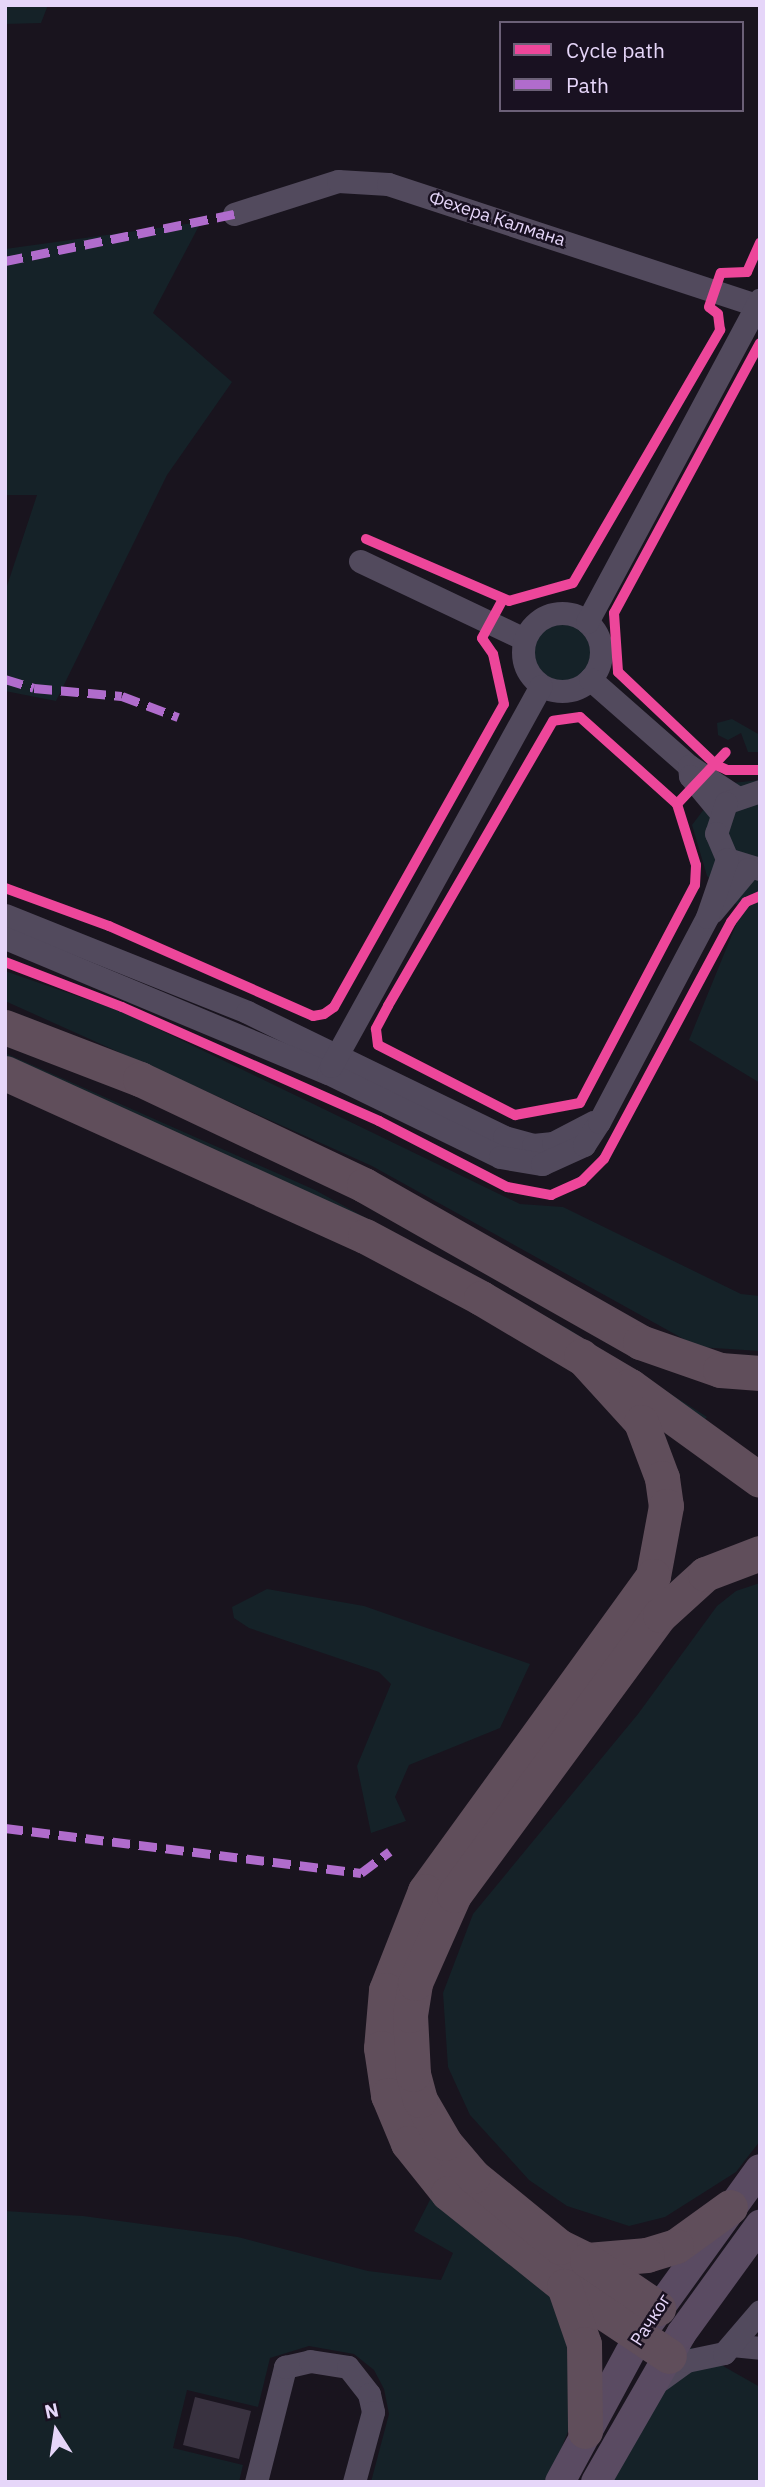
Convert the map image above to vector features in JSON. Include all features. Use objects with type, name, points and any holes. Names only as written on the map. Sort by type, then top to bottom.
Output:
[{"type":"highway","points":[[5,1027],[140,1079],[364,1185],[639,1342],[720,1370],[760,1373]]},
{"type":"highway","points":[[5,1073],[365,1236],[581,1356],[760,1480]]},
{"type":"highway","points":[[581,1356],[641,1422],[662,1478],[666,1506],[653,1576],[425,1891],[392,1970],[381,2038],[388,2095],[408,2143],[448,2193],[575,2273],[658,2308]]},
{"type":"highway","points":[[720,1370],[760,1398]]},
{"type":"highway","points":[[660,2371],[638,2337],[444,2143],[420,2100],[413,2074],[415,1983],[454,1895],[660,1615],[705,1574],[760,1553]]},
{"type":"highway","points":[[575,2273],[676,2246],[730,2207]]},
{"type":"highway","points":[[575,2273],[584,2344],[585,2431]]},
{"type":"main road","name":"Рачког","points":[[560,2482],[585,2431],[638,2337],[760,2169]]},
{"type":"main road","name":"Рачког","points":[[596,2482],[660,2371],[760,2225]]},
{"type":"street","name":"Фехера Калмана","points":[[234,214],[338,181],[388,184],[759,302]]},
{"type":"street","points":[[587,622],[759,302]]},
{"type":"street","points":[[360,561],[524,639]]},
{"type":"street","points":[[564,612],[587,622],[600,643],[598,668],[590,679],[567,691],[541,686],[524,666],[524,639],[551,614],[564,612]]},
{"type":"street","points":[[590,679],[728,804]]},
{"type":"street","points":[[333,1063],[541,686]]},
{"type":"street","points":[[5,915],[333,1063],[515,1162],[542,1164],[570,1156],[584,1145],[604,1113],[707,917],[745,865],[716,833],[728,804],[760,791]]},
{"type":"street","points":[[5,938],[333,1063]]},
{"type":"street","points":[[660,2371],[686,2361],[724,2353],[760,2311]]},
{"type":"street","points":[[732,2345],[760,2348]]},
{"type":"street","points":[[256,2482],[285,2367],[331,2362],[359,2378],[373,2412],[354,2482]]},
{"type":"shaded area","points":[[5,5],[48,5],[41,23],[5,24]]},
{"type":"shaded area","points":[[201,222],[153,313],[232,382],[167,475],[56,701],[5,691],[5,592],[37,495],[5,495],[5,249]]},
{"type":"shaded area","points":[[561,618],[574,620],[585,628],[593,639],[593,665],[585,676],[574,684],[561,686],[548,684],[537,676],[529,665],[527,652],[529,639],[537,628],[548,620]]},
{"type":"shaded area","points":[[732,719],[760,735],[760,752],[748,752],[741,733],[728,740],[718,735],[717,723]]},
{"type":"shaded area","points":[[760,780],[760,1083],[689,1040],[742,910],[707,876],[692,825],[723,784]]},
{"type":"shaded area","points":[[5,971],[123,1012],[520,1204],[563,1207],[741,1294],[760,1296],[760,1351],[698,1347],[372,1166],[5,1001]]},
{"type":"shaded area","points":[[5,1053],[315,1190],[567,1328],[707,1417],[702,1423],[5,1062]]},
{"type":"shaded area","points":[[760,1583],[760,2141],[736,2172],[665,2217],[629,2226],[567,2206],[529,2180],[470,2115],[448,2067],[443,1993],[473,1914],[638,1714],[717,1606],[736,1591]]},
{"type":"shaded area","points":[[267,1589],[364,1606],[530,1664],[500,1728],[409,1765],[395,1797],[406,1821],[371,1833],[357,1766],[391,1684],[379,1672],[249,1628],[234,1618],[232,1607]]},
{"type":"shaded area","points":[[434,2192],[535,2274],[567,2313],[569,2429],[548,2482],[371,2482],[389,2414],[384,2389],[374,2370],[354,2354],[309,2346],[270,2358],[258,2407],[187,2390],[173,2448],[243,2465],[239,2482],[5,2482],[5,2211],[83,2216],[238,2237],[368,2271],[441,2280],[453,2253],[414,2231]]},
{"type":"shaded area","points":[[686,2345],[760,2387],[760,2482],[609,2482]]},
{"type":"building","points":[[195,2397],[251,2411],[239,2459],[183,2445]]},
{"type":"marked path","points":[[5,261],[234,214]]},
{"type":"marked path","points":[[5,679],[34,688],[122,696],[178,717]]},
{"type":"marked path","points":[[5,1828],[361,1873],[390,1851]]},
{"type":"cycle path","points":[[366,539],[509,601],[573,583],[720,330],[718,314],[709,307],[721,273],[747,272],[760,243]]},
{"type":"cycle path","points":[[760,343],[614,613],[618,672],[716,765],[727,770],[760,770]]},
{"type":"cycle path","points":[[5,888],[109,926],[313,1016],[324,1014],[334,1007],[504,704],[493,654],[482,638],[503,599]]},
{"type":"cycle path","points":[[677,804],[580,717],[553,721],[388,1006],[376,1029],[378,1045],[515,1115],[580,1103],[695,885],[696,865],[677,804],[726,752]]},
{"type":"cycle path","points":[[5,962],[122,1007],[379,1121],[507,1187],[551,1195],[582,1181],[604,1159],[731,922],[746,902],[760,896]]}]
